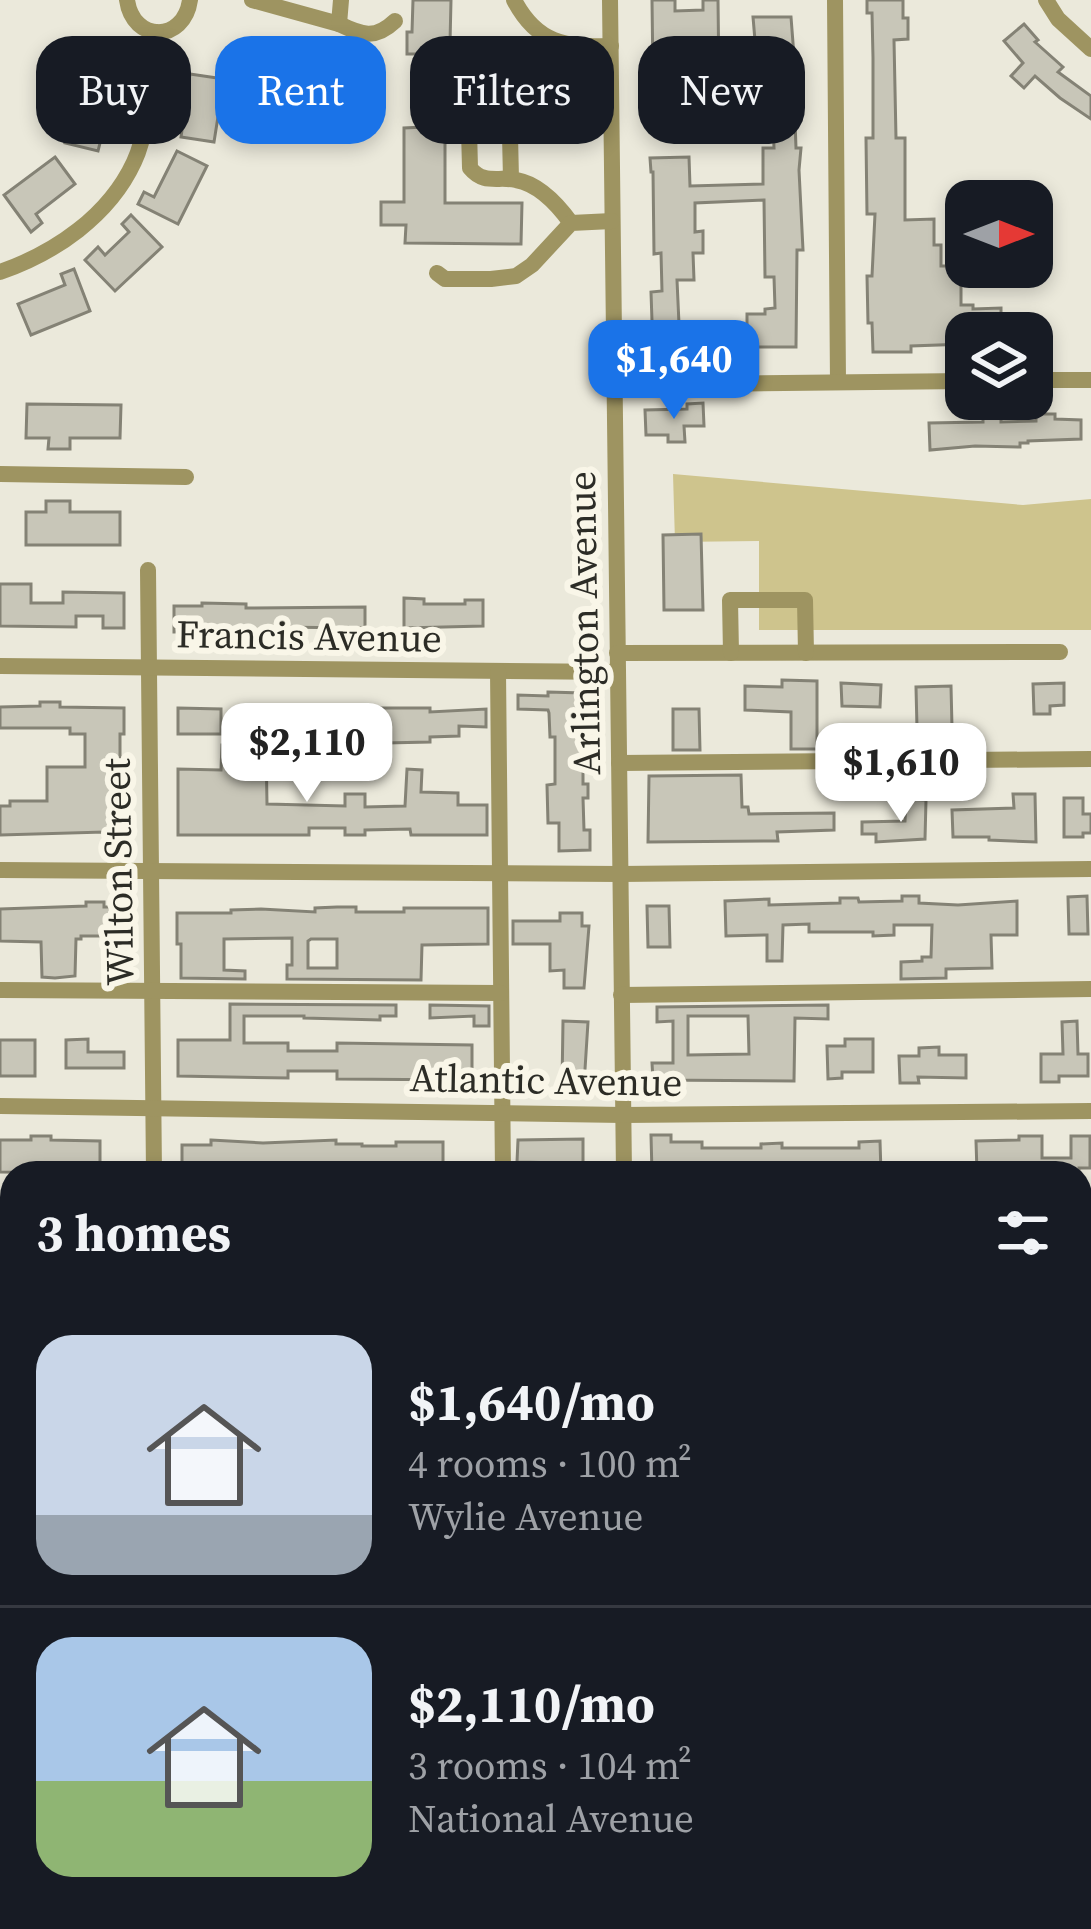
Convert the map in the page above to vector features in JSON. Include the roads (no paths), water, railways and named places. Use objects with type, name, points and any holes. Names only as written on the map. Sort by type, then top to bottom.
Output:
[{"type":"street","points":[[127,0],[138,25],[156,32],[166,32],[184,20],[192,0]]},
{"type":"street","points":[[252,0],[356,33],[384,32],[395,21]]},
{"type":"street","points":[[339,24],[340,0]]},
{"type":"street","points":[[514,0],[544,36]]},
{"type":"street","name":"Arlington Avenue","points":[[610,0],[610,36]]},
{"type":"street","points":[[835,0],[838,382]]},
{"type":"street","points":[[1046,0],[1058,19],[1091,49]]},
{"type":"street","points":[[0,272],[28,262],[80,230],[114,196],[136,159],[156,32]]},
{"type":"street","points":[[512,179],[509,91],[468,92],[470,169],[477,177],[512,179],[533,187],[571,223]]},
{"type":"street","name":"Arlington Avenue","points":[[612,144],[624,1161]]},
{"type":"street","points":[[437,273],[446,279],[516,276],[571,223],[613,221]]},
{"type":"street","points":[[1053,380],[1091,380]]},
{"type":"street","points":[[614,385],[945,381]]},
{"type":"street","points":[[0,474],[186,477]]},
{"type":"street","name":"Wilton Street","points":[[148,570],[154,1161]]},
{"type":"street","points":[[731,653],[730,600],[805,600],[806,652]]},
{"type":"street","name":"Francis Avenue","points":[[0,666],[497,671],[731,653],[1060,652]]},
{"type":"street","points":[[497,671],[503,1161]]},
{"type":"street","points":[[619,763],[1091,759]]},
{"type":"street","points":[[0,869],[620,874],[1091,869]]},
{"type":"street","points":[[621,995],[1091,989]]},
{"type":"street","points":[[0,990],[501,993]]},
{"type":"street","name":"Atlantic Avenue","points":[[0,1106],[623,1115],[1091,1111]]}]
